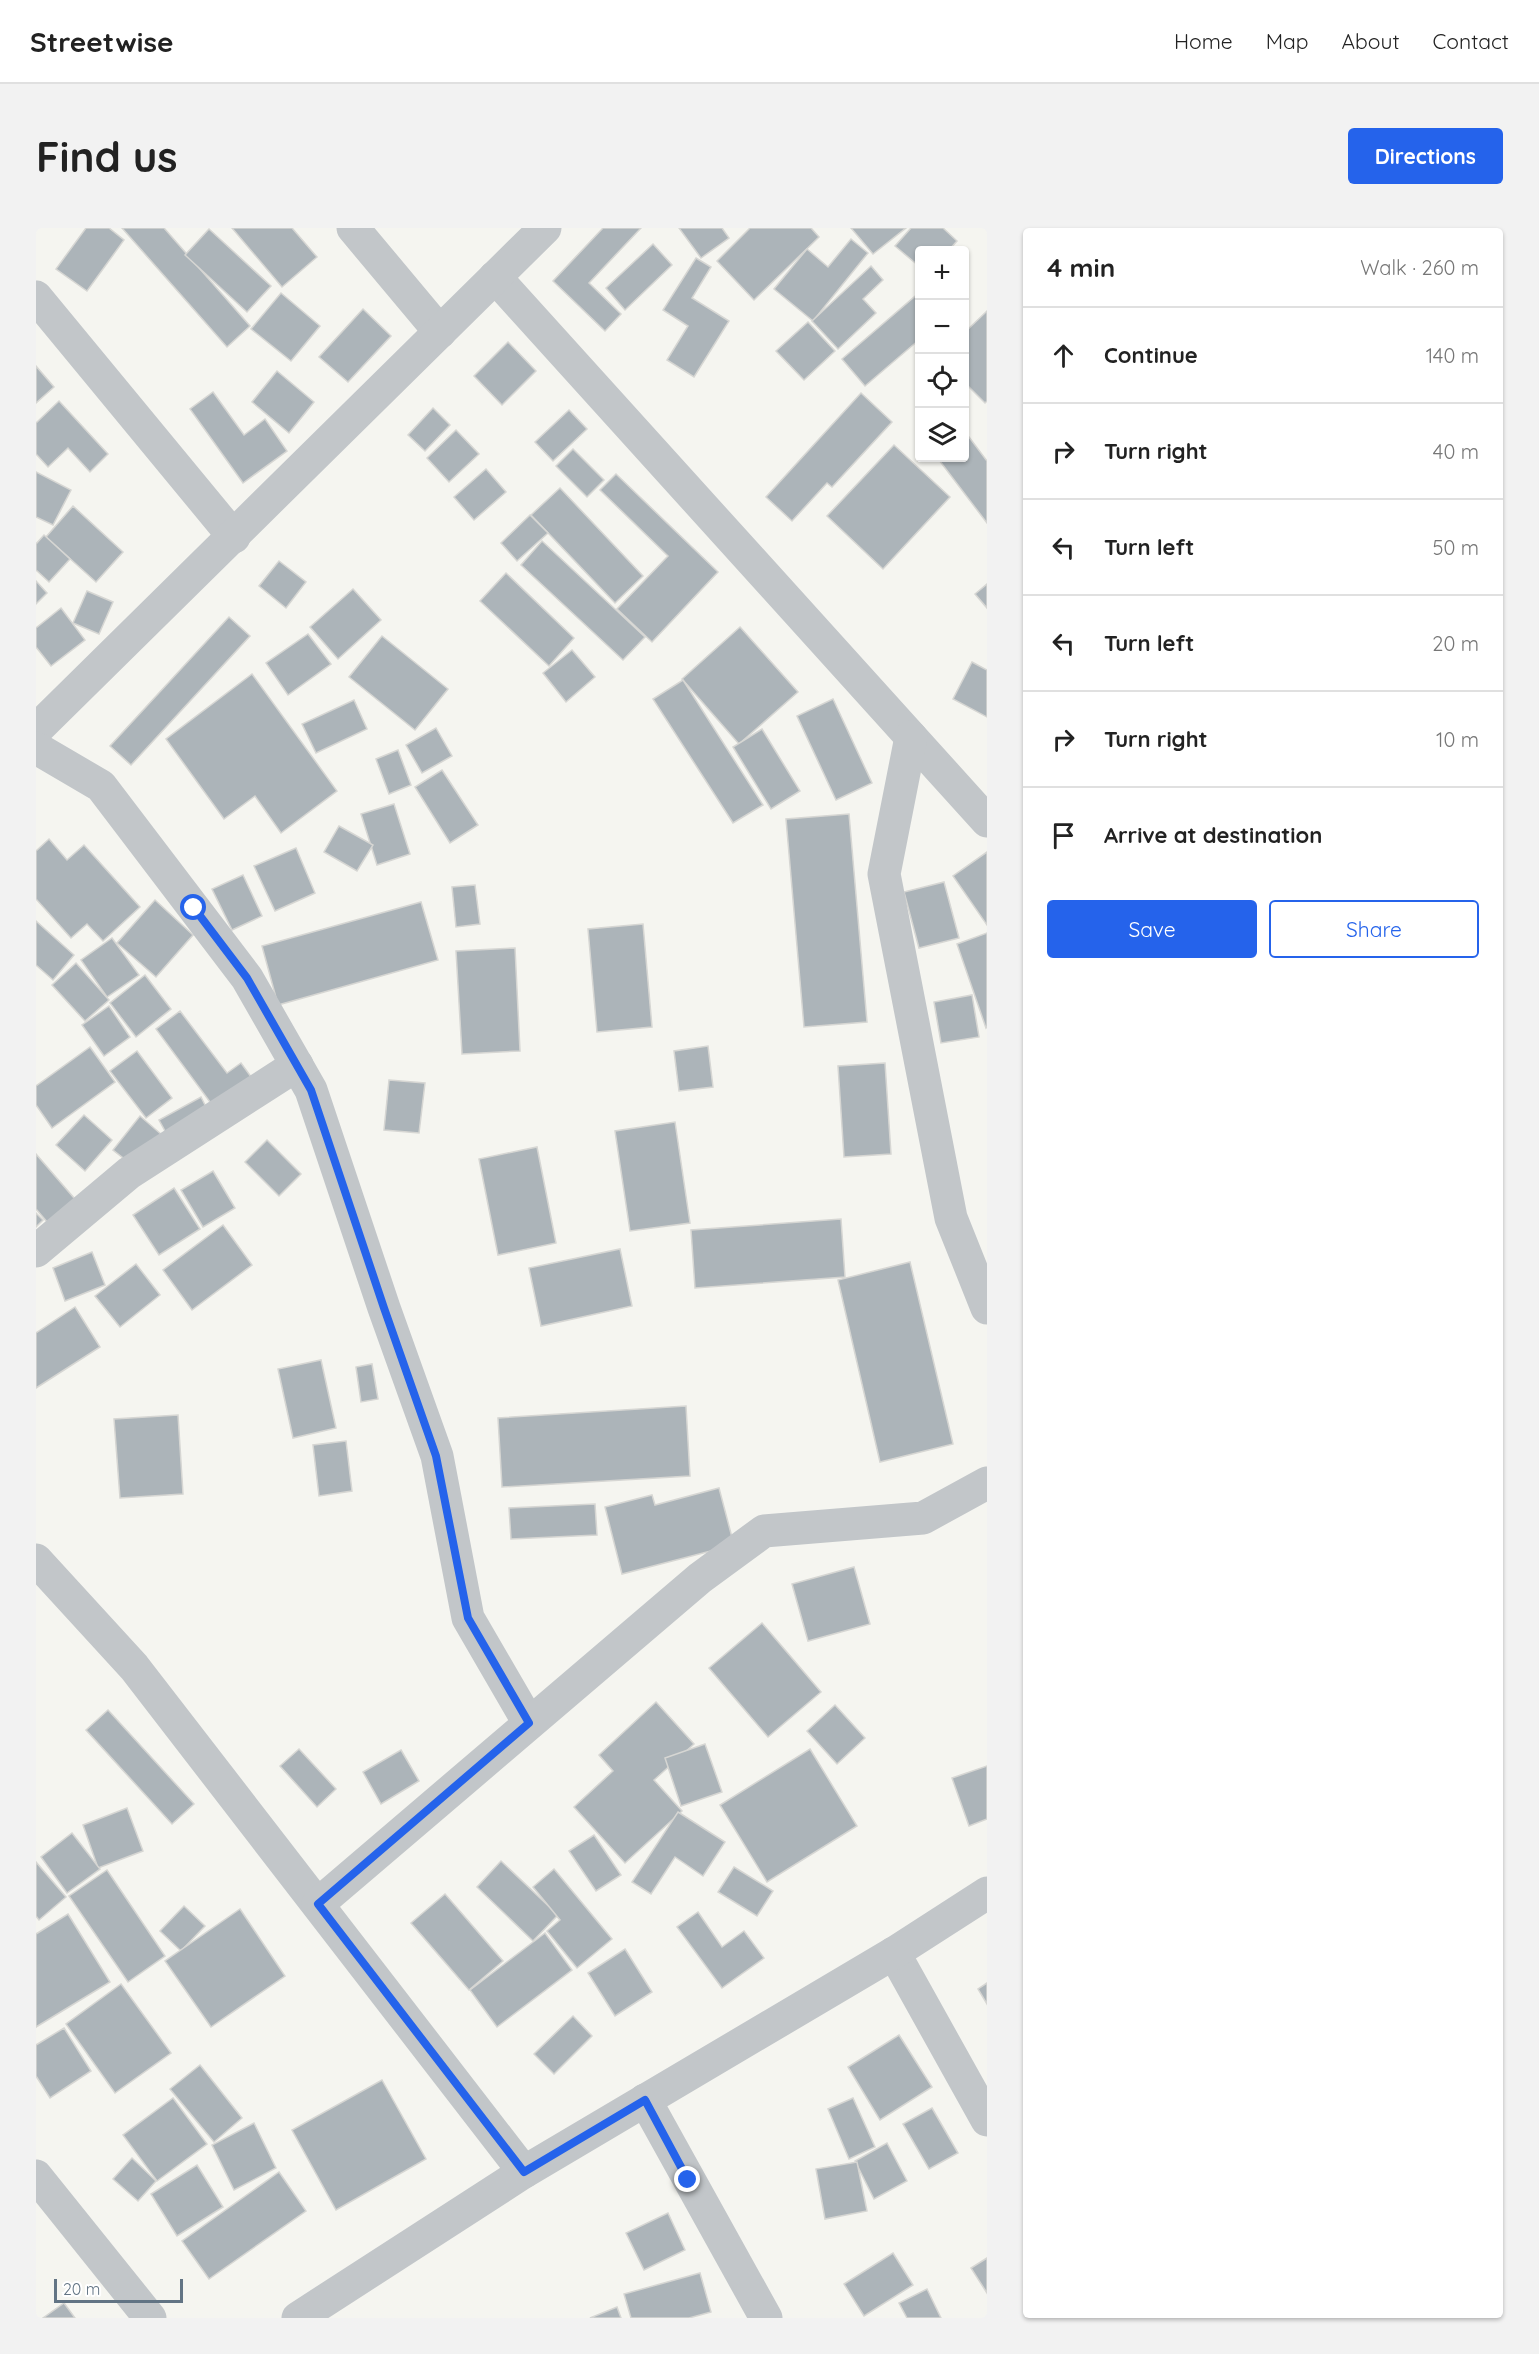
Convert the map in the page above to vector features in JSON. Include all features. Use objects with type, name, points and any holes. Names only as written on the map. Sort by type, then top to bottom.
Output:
[{"type":"street","points":[[353,228],[440,332]]},
{"type":"street","points":[[36,730],[234,537],[544,228]]},
{"type":"street","points":[[495,277],[987,821]]},
{"type":"street","points":[[36,297],[234,537]]},
{"type":"street","points":[[911,737],[885,874],[951,1218],[987,1308]]},
{"type":"street","points":[[36,748],[101,786],[247,978],[311,1090],[436,1456],[468,1618],[529,1723]]},
{"type":"street","points":[[36,1251],[129,1173],[297,1065]]},
{"type":"street","points":[[318,1904],[700,1578],[764,1531],[923,1518],[987,1483]]},
{"type":"street","points":[[36,1560],[134,1667],[524,2172]]},
{"type":"street","points":[[298,2318],[524,2172],[894,1953],[987,1893]]},
{"type":"street","points":[[894,1953],[987,2120]]},
{"type":"street","points":[[645,2100],[766,2318]]},
{"type":"street","points":[[36,2176],[46,2210],[150,2318]]},
{"type":"building","points":[[86,228],[109,228],[124,240],[87,291],[56,269]]},
{"type":"building","points":[[122,228],[164,228],[250,326],[227,347]]},
{"type":"building","points":[[232,228],[292,228],[317,257],[282,287]]},
{"type":"building","points":[[603,228],[641,228],[589,283],[621,314],[605,331],[553,281]]},
{"type":"building","points":[[679,228],[722,228],[729,238],[701,258]]},
{"type":"building","points":[[750,228],[811,228],[819,237],[754,300],[717,261]]},
{"type":"building","points":[[851,228],[906,228],[873,254]]},
{"type":"building","points":[[911,228],[943,228],[957,241],[953,246],[915,246],[915,263],[895,246]]},
{"type":"building","points":[[209,229],[271,286],[247,312],[185,255]]},
{"type":"building","points":[[851,239],[868,253],[813,321],[774,289],[807,249],[828,267]]},
{"type":"building","points":[[653,244],[672,265],[625,310],[606,288]]},
{"type":"building","points":[[696,258],[711,267],[692,298],[729,321],[694,377],[667,360],[688,326],[663,310]]},
{"type":"building","points":[[871,266],[883,280],[863,299],[876,313],[838,349],[812,321]]},
{"type":"building","points":[[281,293],[320,326],[291,361],[251,329]]},
{"type":"building","points":[[915,296],[915,343],[865,386],[842,359]]},
{"type":"building","points":[[363,309],[391,336],[348,382],[319,357]]},
{"type":"building","points":[[987,311],[987,401],[985,403],[969,387],[969,328]]},
{"type":"building","points":[[808,322],[835,351],[804,380],[776,351]]},
{"type":"building","points":[[508,342],[536,371],[502,405],[474,376]]},
{"type":"building","points":[[36,366],[54,387],[36,403]]},
{"type":"building","points":[[277,371],[314,402],[289,433],[252,402]]},
{"type":"building","points":[[213,392],[244,435],[265,419],[287,451],[243,483],[190,409]]},
{"type":"building","points":[[861,393],[892,422],[832,487],[827,483],[792,521],[766,497]]},
{"type":"building","points":[[59,401],[108,454],[90,472],[68,448],[48,467],[36,454],[36,423]]},
{"type":"building","points":[[433,408],[450,425],[425,451],[408,435]]},
{"type":"building","points":[[569,410],[587,429],[553,461],[535,442]]},
{"type":"building","points":[[456,430],[479,454],[449,482],[427,458]]},
{"type":"building","points":[[969,437],[987,461],[987,523],[941,462],[969,462]]},
{"type":"building","points":[[894,445],[950,497],[883,569],[827,516]]},
{"type":"building","points":[[573,449],[604,480],[587,497],[556,466]]},
{"type":"building","points":[[486,469],[506,492],[474,520],[454,497]]},
{"type":"building","points":[[36,472],[71,490],[53,525],[36,517]]},
{"type":"building","points":[[616,474],[718,572],[652,642],[617,609],[668,556],[600,490]]},
{"type":"building","points":[[560,488],[643,576],[615,603],[531,515]]},
{"type":"building","points":[[73,506],[123,552],[96,582],[46,537]]},
{"type":"building","points":[[530,515],[548,533],[517,561],[501,543]]},
{"type":"building","points":[[44,535],[70,559],[49,582],[36,570],[36,544]]},
{"type":"building","points":[[542,541],[645,637],[623,660],[521,565]]},
{"type":"building","points":[[279,561],[306,582],[286,608],[259,586]]},
{"type":"building","points":[[506,573],[574,638],[549,666],[480,601]]},
{"type":"building","points":[[36,581],[47,593],[36,604]]},
{"type":"building","points":[[987,584],[987,608],[975,594]]},
{"type":"building","points":[[353,589],[381,620],[338,659],[310,627]]},
{"type":"building","points":[[87,591],[113,602],[99,634],[73,623]]},
{"type":"building","points":[[61,608],[85,640],[51,666],[36,647],[36,628]]},
{"type":"building","points":[[229,617],[250,636],[131,765],[110,746]]},
{"type":"building","points":[[740,627],[798,692],[739,744],[682,679]]},
{"type":"building","points":[[308,634],[331,664],[288,695],[266,663]]},
{"type":"building","points":[[382,636],[448,689],[415,730],[349,677]]},
{"type":"building","points":[[572,650],[595,677],[566,702],[543,673]]},
{"type":"building","points":[[972,662],[987,670],[987,717],[953,699]]},
{"type":"building","points":[[252,674],[337,791],[281,833],[255,796],[224,819],[166,739]]},
{"type":"building","points":[[683,680],[763,805],[733,823],[653,699]]},
{"type":"building","points":[[833,699],[872,783],[836,800],[797,716]]},
{"type":"building","points":[[354,700],[367,729],[316,753],[302,724]]},
{"type":"building","points":[[436,728],[452,756],[422,773],[406,745]]},
{"type":"building","points":[[762,729],[800,791],[771,809],[733,747]]},
{"type":"building","points":[[398,750],[411,785],[389,794],[376,759]]},
{"type":"building","points":[[442,770],[478,825],[450,843],[415,787]]},
{"type":"building","points":[[394,804],[410,854],[377,865],[361,814]]},
{"type":"building","points":[[849,814],[867,1022],[804,1027],[786,819]]},
{"type":"building","points":[[339,826],[373,845],[357,871],[324,852]]},
{"type":"building","points":[[49,839],[67,860],[84,845],[140,907],[103,941],[87,924],[71,938],[36,899],[36,851]]},
{"type":"building","points":[[296,848],[315,893],[275,911],[254,866]]},
{"type":"building","points":[[987,852],[987,925],[953,876]]},
{"type":"building","points":[[243,875],[262,916],[232,930],[212,889]]},
{"type":"building","points":[[944,882],[959,938],[919,948],[904,892]]},
{"type":"building","points":[[475,885],[480,924],[456,927],[452,887]]},
{"type":"building","points":[[155,900],[193,935],[156,977],[117,943]]},
{"type":"building","points":[[421,902],[438,960],[278,1005],[262,946]]},
{"type":"building","points":[[36,921],[74,955],[53,980],[36,965]]},
{"type":"building","points":[[643,924],[652,1027],[597,1032],[588,929]]},
{"type":"building","points":[[987,933],[987,1027],[986,1028],[957,944]]},
{"type":"building","points":[[112,938],[139,975],[107,997],[81,960]]},
{"type":"building","points":[[515,948],[520,1051],[462,1054],[456,951]]},
{"type":"building","points":[[76,963],[109,1000],[85,1021],[52,985]]},
{"type":"building","points":[[145,975],[171,1009],[136,1037],[110,1003]]},
{"type":"building","points":[[972,995],[979,1037],[941,1043],[934,1002]]},
{"type":"building","points":[[109,1006],[130,1037],[104,1056],[82,1025]]},
{"type":"building","points":[[180,1011],[227,1073],[241,1063],[265,1096],[227,1125],[156,1029]]},
{"type":"building","points":[[708,1046],[713,1087],[679,1091],[674,1051]]},
{"type":"building","points":[[90,1047],[115,1082],[52,1128],[36,1105],[36,1086]]},
{"type":"building","points":[[137,1051],[172,1098],[146,1118],[110,1071]]},
{"type":"building","points":[[885,1063],[891,1154],[844,1157],[838,1066]]},
{"type":"building","points":[[389,1080],[425,1083],[419,1133],[384,1130]]},
{"type":"building","points":[[201,1097],[216,1127],[175,1149],[159,1120]]},
{"type":"building","points":[[84,1115],[112,1140],[85,1171],[56,1145]]},
{"type":"building","points":[[140,1116],[162,1135],[136,1168],[113,1150]]},
{"type":"building","points":[[675,1122],[690,1223],[630,1231],[615,1131]]},
{"type":"building","points":[[267,1140],[301,1174],[279,1196],[245,1162]]},
{"type":"building","points":[[537,1147],[556,1243],[498,1255],[479,1159]]},
{"type":"building","points":[[36,1154],[87,1213],[60,1237],[36,1209]]},
{"type":"building","points":[[213,1171],[235,1208],[203,1227],[181,1190]]},
{"type":"building","points":[[174,1188],[200,1229],[159,1255],[133,1215]]},
{"type":"building","points":[[36,1213],[43,1220],[36,1227]]},
{"type":"building","points":[[841,1219],[845,1277],[695,1288],[691,1230]]},
{"type":"building","points":[[223,1225],[252,1265],[192,1310],[163,1270]]},
{"type":"building","points":[[620,1249],[632,1306],[541,1326],[529,1268]]},
{"type":"building","points":[[92,1252],[105,1285],[65,1301],[53,1268]]},
{"type":"building","points":[[910,1262],[953,1444],[880,1462],[838,1280]]},
{"type":"building","points":[[136,1264],[160,1295],[120,1327],[95,1296]]},
{"type":"building","points":[[75,1307],[100,1347],[36,1388],[36,1333]]},
{"type":"building","points":[[321,1360],[336,1428],[293,1438],[278,1369]]},
{"type":"building","points":[[372,1364],[378,1399],[361,1402],[356,1367]]},
{"type":"building","points":[[686,1406],[690,1476],[502,1487],[498,1418]]},
{"type":"building","points":[[178,1415],[183,1494],[120,1498],[114,1419]]},
{"type":"building","points":[[346,1441],[352,1491],[319,1496],[313,1445]]},
{"type":"building","points":[[719,1488],[734,1545],[622,1574],[605,1507],[652,1495],[655,1505]]},
{"type":"building","points":[[595,1504],[597,1535],[511,1539],[509,1508]]},
{"type":"building","points":[[854,1567],[870,1624],[808,1641],[792,1584]]},
{"type":"building","points":[[762,1623],[821,1692],[768,1737],[709,1668]]},
{"type":"building","points":[[656,1702],[694,1744],[654,1780],[682,1811],[625,1863],[574,1807],[613,1771],[599,1755]]},
{"type":"building","points":[[835,1705],[865,1738],[837,1764],[807,1731]]},
{"type":"building","points":[[108,1710],[194,1804],[172,1824],[86,1730]]},
{"type":"building","points":[[705,1744],[722,1792],[681,1806],[665,1758]]},
{"type":"building","points":[[299,1749],[336,1789],[317,1807],[280,1766]]},
{"type":"building","points":[[810,1749],[857,1826],[767,1882],[720,1805]]},
{"type":"building","points":[[401,1750],[419,1781],[381,1804],[363,1772]]},
{"type":"building","points":[[987,1766],[987,1819],[969,1826],[952,1778]]},
{"type":"building","points":[[127,1808],[143,1851],[98,1868],[83,1825]]},
{"type":"building","points":[[678,1812],[725,1842],[703,1876],[675,1857],[651,1894],[632,1882]]},
{"type":"building","points":[[72,1833],[100,1869],[67,1893],[41,1857]]},
{"type":"building","points":[[594,1835],[621,1875],[596,1891],[569,1851]]},
{"type":"building","points":[[501,1861],[558,1915],[533,1941],[477,1887]]},
{"type":"building","points":[[36,1862],[66,1897],[39,1920],[36,1916]]},
{"type":"building","points":[[734,1867],[773,1891],[757,1916],[718,1892]]},
{"type":"building","points":[[554,1869],[612,1939],[577,1968],[547,1931],[560,1920],[533,1887]]},
{"type":"building","points":[[107,1870],[165,1956],[128,1982],[69,1896]]},
{"type":"building","points":[[445,1894],[503,1961],[469,1990],[411,1923]]},
{"type":"building","points":[[184,1906],[205,1926],[181,1951],[160,1931]]},
{"type":"building","points":[[240,1909],[285,1976],[211,2027],[165,1961]]},
{"type":"building","points":[[698,1912],[722,1947],[744,1931],[764,1958],[722,1988],[677,1927]]},
{"type":"building","points":[[68,1914],[110,1982],[36,2027],[36,1934]]},
{"type":"building","points":[[545,1933],[572,1970],[497,2027],[470,1990]]},
{"type":"building","points":[[625,1949],[652,1992],[615,2016],[588,1973]]},
{"type":"building","points":[[987,1983],[987,2004],[978,1989]]},
{"type":"building","points":[[121,1984],[171,2053],[115,2093],[66,2024]]},
{"type":"building","points":[[573,2016],[592,2036],[554,2074],[534,2054]]},
{"type":"building","points":[[64,2028],[91,2071],[50,2098],[36,2076],[36,2045]]},
{"type":"building","points":[[899,2035],[932,2087],[880,2120],[848,2067]]},
{"type":"building","points":[[200,2065],[242,2118],[214,2142],[170,2089]]},
{"type":"building","points":[[382,2080],[426,2159],[336,2210],[292,2130]]},
{"type":"building","points":[[173,2098],[207,2144],[157,2181],[123,2135]]},
{"type":"building","points":[[853,2098],[875,2147],[849,2159],[828,2109]]},
{"type":"building","points":[[932,2108],[958,2153],[929,2169],[903,2124]]},
{"type":"building","points":[[254,2123],[276,2168],[234,2190],[212,2145]]},
{"type":"building","points":[[887,2143],[907,2181],[874,2199],[855,2161]]},
{"type":"building","points":[[132,2158],[156,2181],[138,2201],[113,2179]]},
{"type":"building","points":[[857,2162],[867,2211],[825,2219],[816,2169]]},
{"type":"building","points":[[197,2165],[223,2207],[177,2236],[151,2194]]},
{"type":"building","points":[[279,2172],[306,2211],[209,2279],[182,2241]]},
{"type":"building","points":[[668,2213],[685,2250],[644,2270],[626,2233]]},
{"type":"building","points":[[893,2253],[913,2285],[864,2316],[844,2284]]},
{"type":"building","points":[[987,2258],[987,2293],[971,2268]]},
{"type":"building","points":[[700,2273],[711,2312],[689,2318],[631,2318],[624,2294]]},
{"type":"building","points":[[927,2289],[941,2318],[907,2318],[899,2303]]},
{"type":"building","points":[[64,2303],[75,2318],[43,2318]]},
{"type":"building","points":[[617,2307],[621,2318],[590,2318]]},
{"type":"route","points":[[194,908],[247,978],[311,1090],[436,1456],[468,1618],[529,1723],[318,1904],[524,2172],[645,2100],[688,2180]]}]
